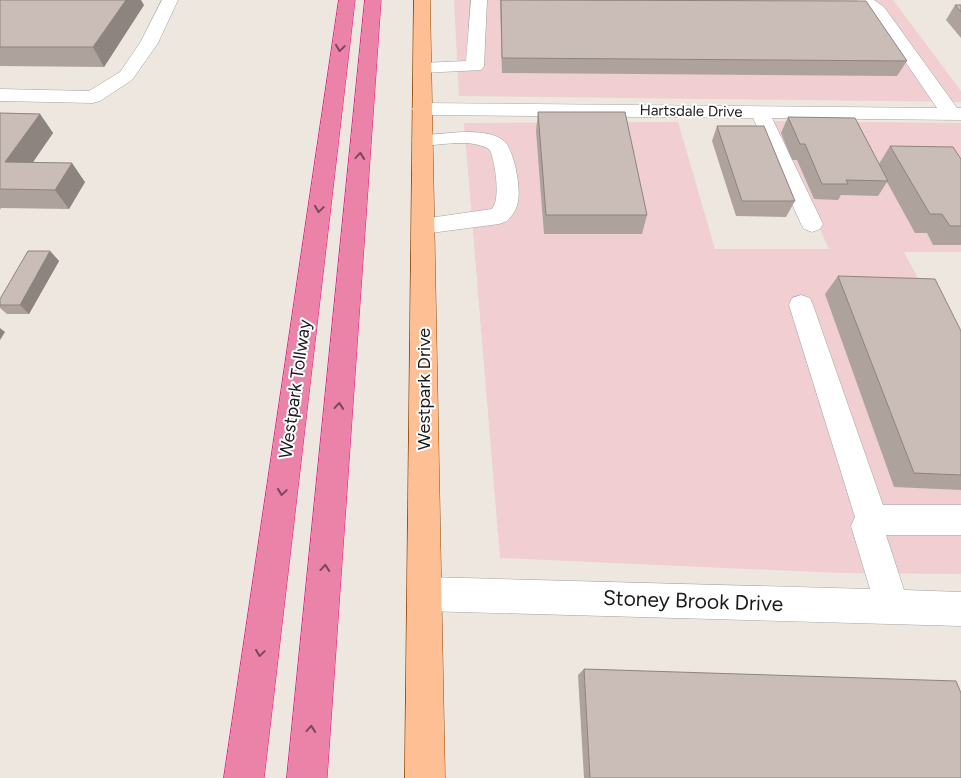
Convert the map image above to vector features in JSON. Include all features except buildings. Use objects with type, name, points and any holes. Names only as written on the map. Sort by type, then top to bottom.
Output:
[{"type":"highway","name":"Westpark Tollway","points":[[244,778],[347,0]]},
{"type":"highway","points":[[307,778],[373,0]]},
{"type":"main road","name":"Westpark Drive","points":[[422,0],[426,778]]},
{"type":"street","points":[[0,96],[93,97],[126,76],[149,43],[170,0]]},
{"type":"street","points":[[422,68],[475,66],[479,0]]},
{"type":"street","points":[[864,0],[878,10],[956,114]]},
{"type":"street","name":"Hartsdale Drive","points":[[422,109],[956,114]]},
{"type":"street","points":[[760,112],[812,224]]},
{"type":"street","points":[[422,140],[480,139],[492,141],[499,147],[502,156],[508,196],[508,206],[499,216],[423,226]]},
{"type":"street","points":[[801,305],[872,520]]},
{"type":"street","points":[[872,520],[961,520]]},
{"type":"street","points":[[872,520],[867,526],[892,607]]},
{"type":"street","name":"Stoney Brook Drive","points":[[424,594],[961,608]]},
{"type":"shaded area","points":[[454,0],[893,0],[961,91],[961,102],[459,96]]},
{"type":"shaded area","points":[[771,121],[961,123],[961,252],[904,252],[961,359],[961,574],[840,573],[500,558],[464,123],[678,122],[715,249],[829,249]]}]
